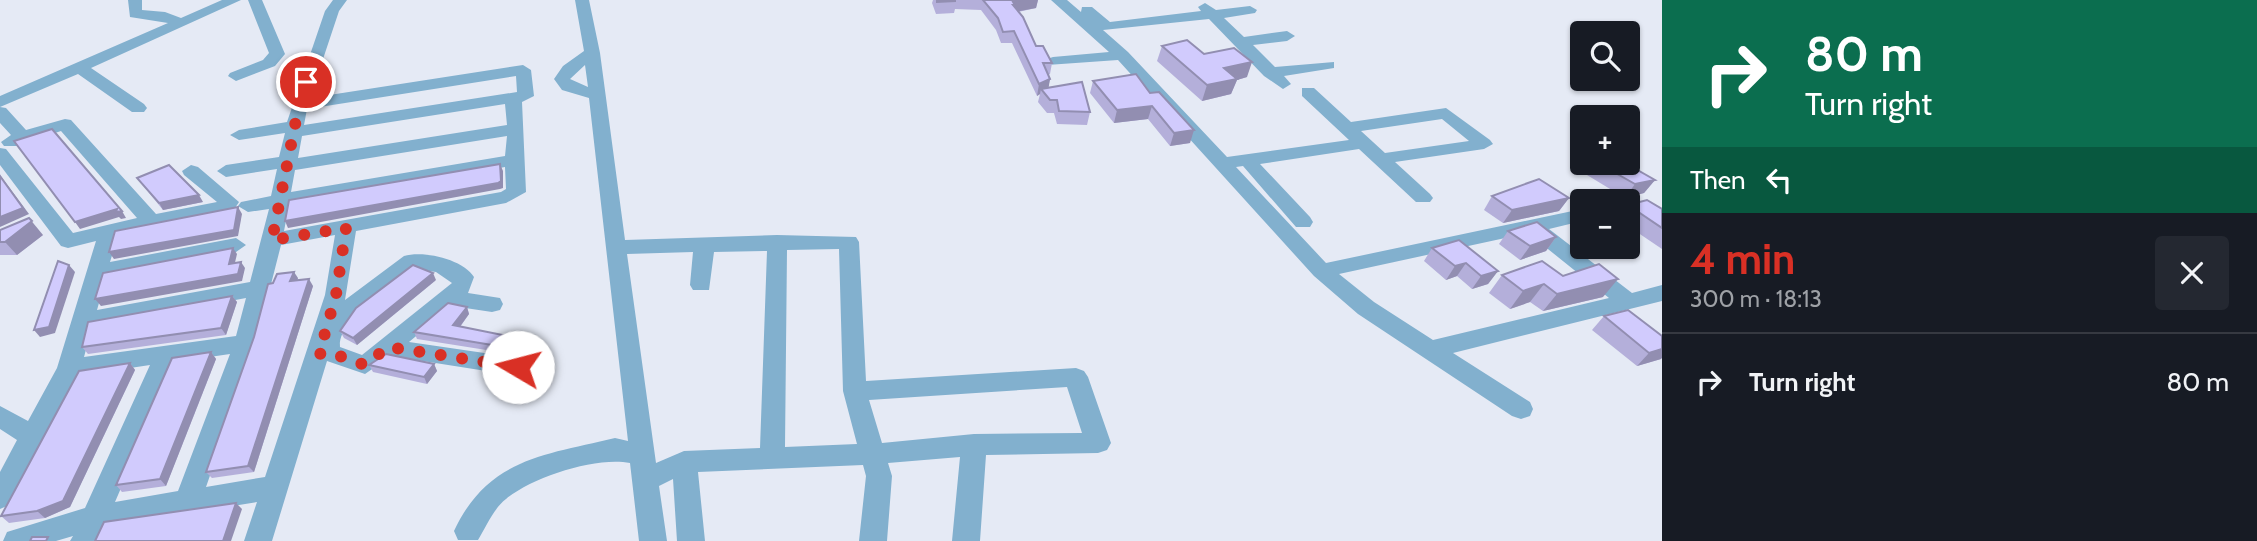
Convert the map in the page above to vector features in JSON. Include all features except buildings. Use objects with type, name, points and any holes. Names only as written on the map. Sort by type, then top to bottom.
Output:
[{"type":"street","points":[[135,0],[135,14],[165,16],[178,22]]},
{"type":"street","points":[[0,102],[178,22],[234,0]]},
{"type":"street","points":[[236,75],[269,63],[277,54],[255,0]]},
{"type":"street","points":[[188,501],[245,343],[272,240],[299,105],[332,10],[340,0]]},
{"type":"street","points":[[582,0],[592,54],[653,541]]},
{"type":"street","points":[[1058,0],[1122,55],[1321,271],[1366,308],[1433,349],[1521,409]]},
{"type":"street","points":[[1075,0],[1107,27],[1250,10]]},
{"type":"street","points":[[1198,0],[1283,84]]},
{"type":"street","points":[[1241,42],[1287,36]]},
{"type":"street","points":[[592,54],[569,69],[562,79],[568,86],[596,95]]},
{"type":"street","points":[[1053,62],[1122,55]]},
{"type":"street","points":[[1270,73],[1328,65]]},
{"type":"street","points":[[78,66],[138,108]]},
{"type":"street","points":[[239,135],[526,96],[523,70],[299,105]]},
{"type":"street","points":[[1308,92],[1423,198]]},
{"type":"street","points":[[272,240],[512,195],[516,192],[513,97]]},
{"type":"street","points":[[0,112],[22,137]]},
{"type":"street","points":[[1347,128],[1446,114],[1484,144],[1381,159]]},
{"type":"street","points":[[0,146],[65,124],[151,220]]},
{"type":"street","points":[[226,171],[516,129]]},
{"type":"street","points":[[1220,164],[1363,143]]},
{"type":"street","points":[[0,153],[68,241],[151,220],[226,207],[229,202],[191,170]]},
{"type":"street","points":[[248,206],[514,160]]},
{"type":"street","points":[[1247,160],[1303,222]]},
{"type":"street","points":[[25,227],[50,217]]},
{"type":"street","points":[[1321,271],[1570,217]]},
{"type":"street","points":[[1531,225],[1629,302]]},
{"type":"street","points":[[324,353],[346,228]]},
{"type":"street","points":[[0,497],[17,454],[69,368],[109,231]]},
{"type":"street","points":[[617,247],[695,237],[777,242],[845,241],[851,244],[855,391],[874,454],[879,491],[873,541]]},
{"type":"street","points":[[695,237],[701,285]]},
{"type":"street","points":[[772,458],[777,242]]},
{"type":"street","points":[[97,272],[236,245]]},
{"type":"street","points":[[258,541],[328,337],[335,325],[411,261],[441,265],[463,277],[463,286],[365,365],[324,353]]},
{"type":"street","points":[[82,321],[258,288]]},
{"type":"street","points":[[1433,349],[1662,293]]},
{"type":"street","points":[[448,298],[492,304]]},
{"type":"street","points":[[69,368],[245,343]]},
{"type":"street","points":[[388,347],[518,367]]},
{"type":"street","points":[[89,529],[166,355]]},
{"type":"street","points":[[468,531],[494,492],[527,470],[615,449],[644,467],[684,462],[874,454],[974,445],[1098,443],[1076,377],[855,391]]},
{"type":"street","points":[[0,416],[17,454]]},
{"type":"street","points":[[966,541],[974,445]]},
{"type":"street","points":[[684,462],[691,541]]},
{"type":"street","points":[[17,541],[89,529],[188,501],[276,487]]},
{"type":"route","points":[[306,82],[293,132],[289,165],[272,240],[346,228],[336,295],[319,354],[328,352],[365,365],[388,347],[518,367]]}]
